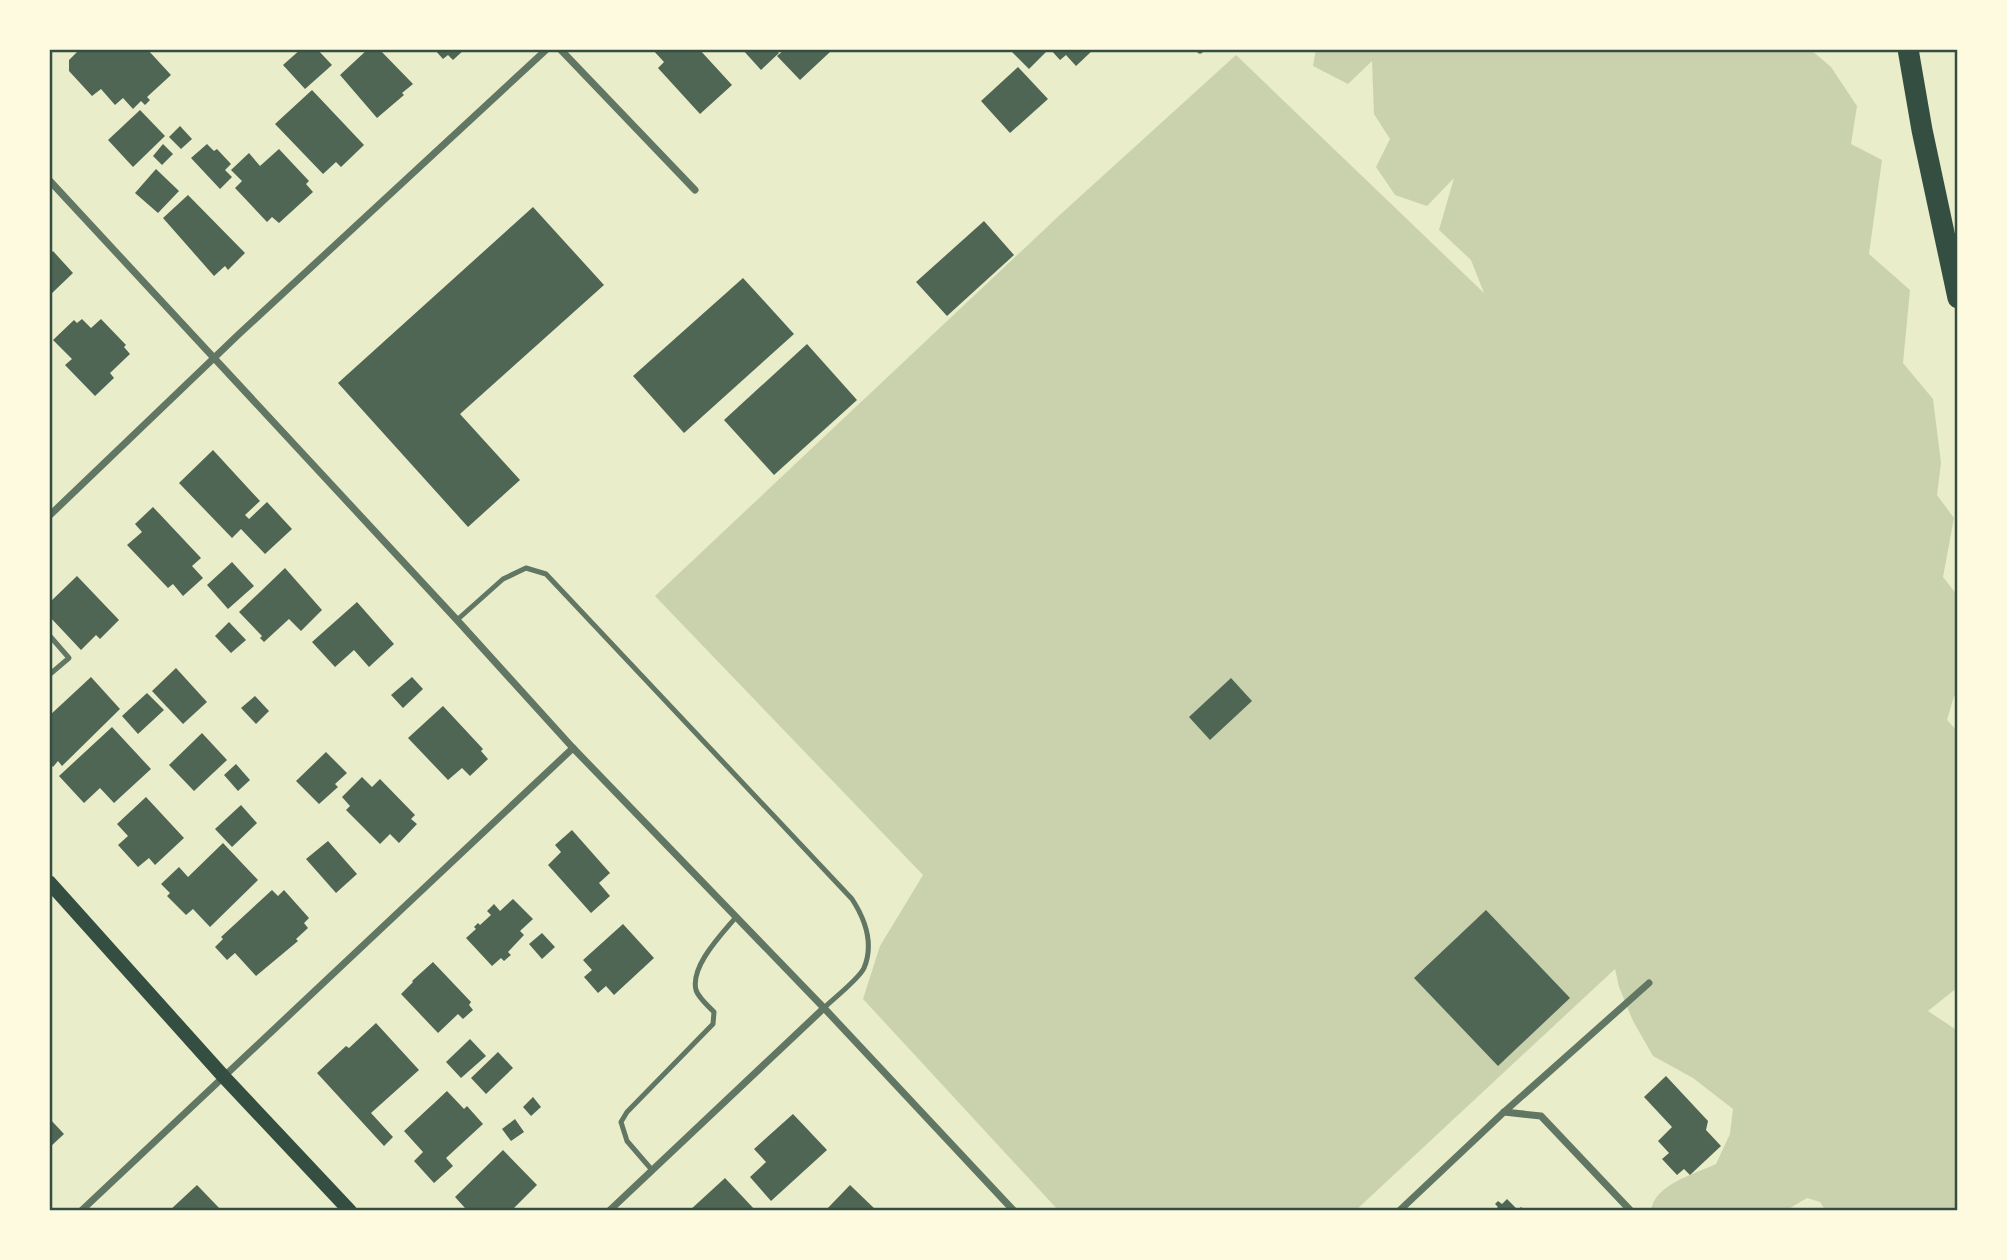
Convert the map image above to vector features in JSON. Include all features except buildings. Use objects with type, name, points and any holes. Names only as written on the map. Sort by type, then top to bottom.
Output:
[{"type":"highway","points":[[1909,49],[1922,130],[1958,298]]},
{"type":"main road","points":[[49,882],[224,1077],[350,1211]]},
{"type":"street","points":[[49,516],[246,328],[547,49]]},
{"type":"street","points":[[560,49],[695,190]]},
{"type":"street","points":[[49,180],[573,748],[824,1008],[1014,1211]]},
{"type":"street","points":[[81,1211],[573,748]]},
{"type":"street","points":[[1399,1211],[1504,1112],[1649,983]]},
{"type":"street","points":[[610,1211],[824,1008]]},
{"type":"street","points":[[1504,1112],[1541,1116],[1631,1211]]},
{"type":"lane","points":[[457,620],[503,579],[526,568],[546,574],[565,594],[852,899],[862,914],[869,945],[864,970],[824,1008]]},
{"type":"lane","points":[[49,635],[69,658],[49,675]]},
{"type":"lane","points":[[652,1170],[627,1141],[621,1122],[627,1112],[713,1024],[714,1012],[696,992],[695,974],[709,950],[736,917]]},
{"type":"green space","points":[[1316,49],[1810,49],[1831,67],[1857,106],[1851,144],[1882,160],[1869,254],[1910,290],[1903,363],[1933,399],[1941,463],[1937,495],[1954,518],[1943,577],[1958,596],[1958,697],[1954,696],[1947,720],[1958,732],[1958,987],[1928,1011],[1958,1031],[1958,1211],[1826,1211],[1820,1202],[1807,1198],[1785,1211],[1651,1211],[1659,1194],[1667,1187],[1716,1164],[1730,1134],[1733,1109],[1693,1078],[1653,1056],[1633,1021],[1619,987],[1615,969],[1355,1211],[1059,1211],[863,999],[880,946],[923,875],[655,596],[1063,212],[1236,55],[1484,293],[1471,260],[1439,230],[1454,178],[1427,206],[1395,195],[1376,167],[1390,139],[1374,114],[1372,61],[1348,84],[1313,66]]}]
